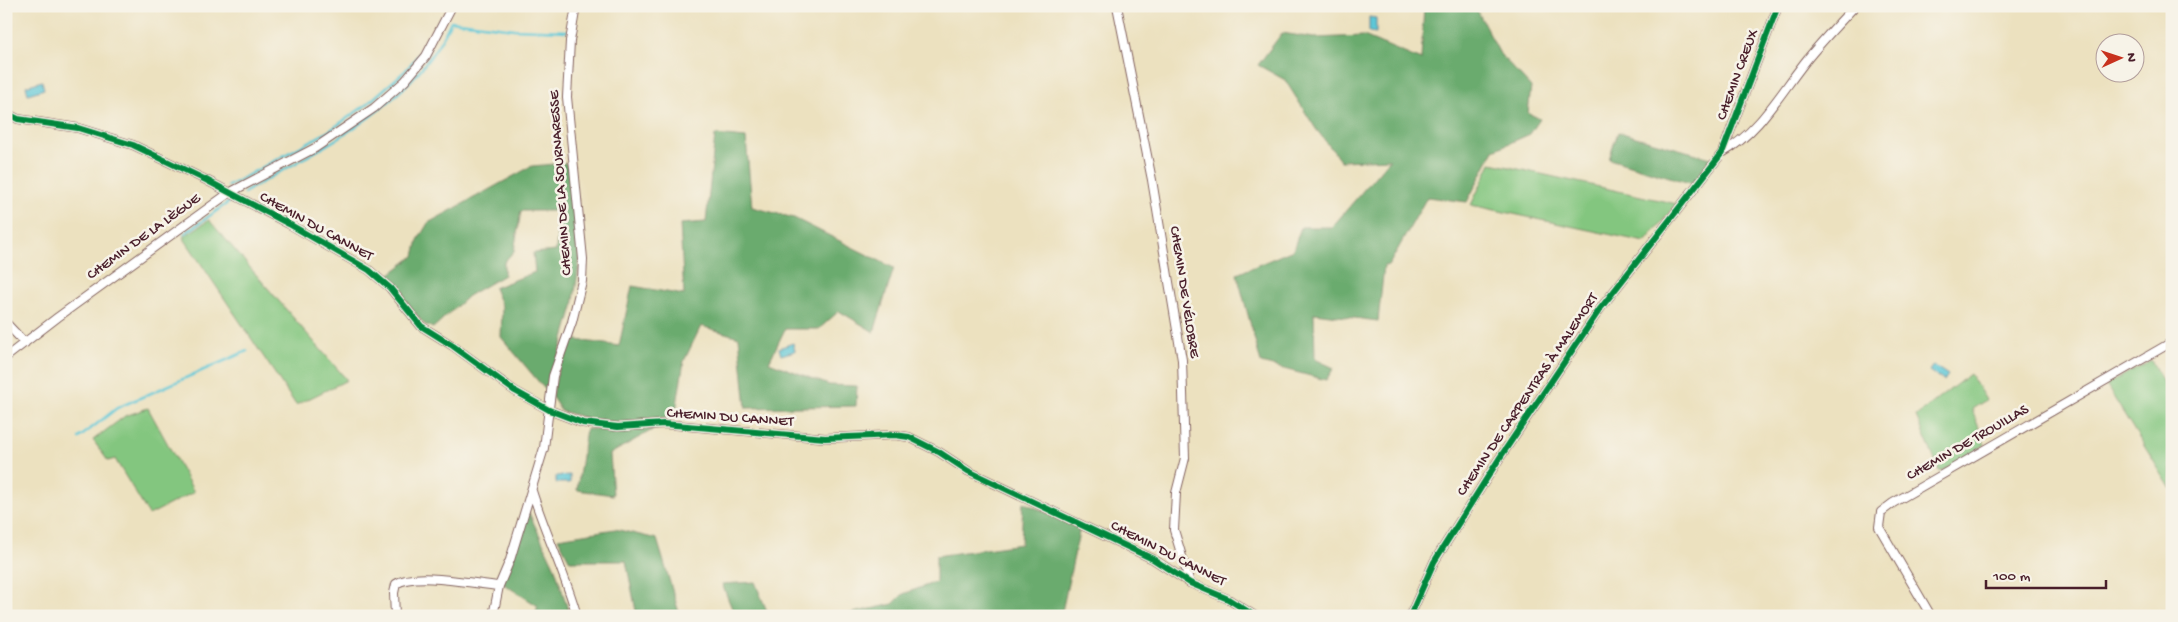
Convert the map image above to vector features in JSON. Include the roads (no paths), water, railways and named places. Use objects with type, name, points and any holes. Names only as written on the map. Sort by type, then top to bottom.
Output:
[{"type":"street","name":"CHEMIN DE LA LÈGUE","points":[[6,357],[229,193],[316,148],[374,108],[405,81],[426,56],[452,6]]},
{"type":"street","name":"CHEMIN DE LA SOURNARESSE","points":[[493,616],[499,586],[532,491],[544,448],[553,376],[572,322],[582,281],[583,266],[576,176],[567,97],[570,41],[576,6]]},
{"type":"street","name":"CHEMIN DE VÉLOBRE","points":[[1117,6],[1152,180],[1182,360],[1185,458],[1176,493],[1174,530],[1190,583]]},
{"type":"street","name":"CHEMIN CREUX","points":[[1722,153],[1778,6]]},
{"type":"street","name":"CHEMIN DE CARPENTRAS À MALEMORT","points":[[1410,616],[1434,562],[1499,459],[1600,310],[1722,153],[1737,145],[1763,118],[1810,56],[1855,6]]},
{"type":"street","name":"CHEMIN DU CANNET","points":[[6,113],[18,119],[78,128],[133,145],[290,224],[370,270],[390,288],[421,326],[453,346],[515,391],[549,410],[583,423],[618,427],[664,424],[825,438],[909,437],[1001,487],[1153,559],[1190,583],[1228,599],[1256,616]]},
{"type":"street","points":[[6,323],[25,342]]},
{"type":"street","name":"CHEMIN DE TROUILLAS","points":[[1931,616],[1880,527],[1881,512],[1892,503],[2172,342]]},
{"type":"street","points":[[532,491],[545,532],[562,571],[577,616]]},
{"type":"street","points":[[395,616],[394,593],[396,584],[402,580],[416,577],[435,578],[499,586]]},
{"type":"water","points":[[1369,17],[1376,18],[1376,33],[1369,32]]},
{"type":"water","points":[[42,81],[44,89],[28,94],[26,86]]},
{"type":"water","points":[[793,343],[795,351],[781,355],[779,348]]},
{"type":"water","points":[[1933,365],[1948,375],[1944,381],[1929,371]]},
{"type":"water","points":[[570,475],[570,483],[556,483],[556,476]]},
{"type":"waterway","points":[[228,186],[329,131],[366,105],[405,71],[424,48],[441,19]]},
{"type":"waterway","points":[[244,193],[333,141],[361,123],[388,102],[413,79],[434,52],[451,21],[514,29],[567,31]]},
{"type":"waterway","points":[[184,234],[232,200]]},
{"type":"waterway","points":[[79,438],[117,408],[247,351]]}]
